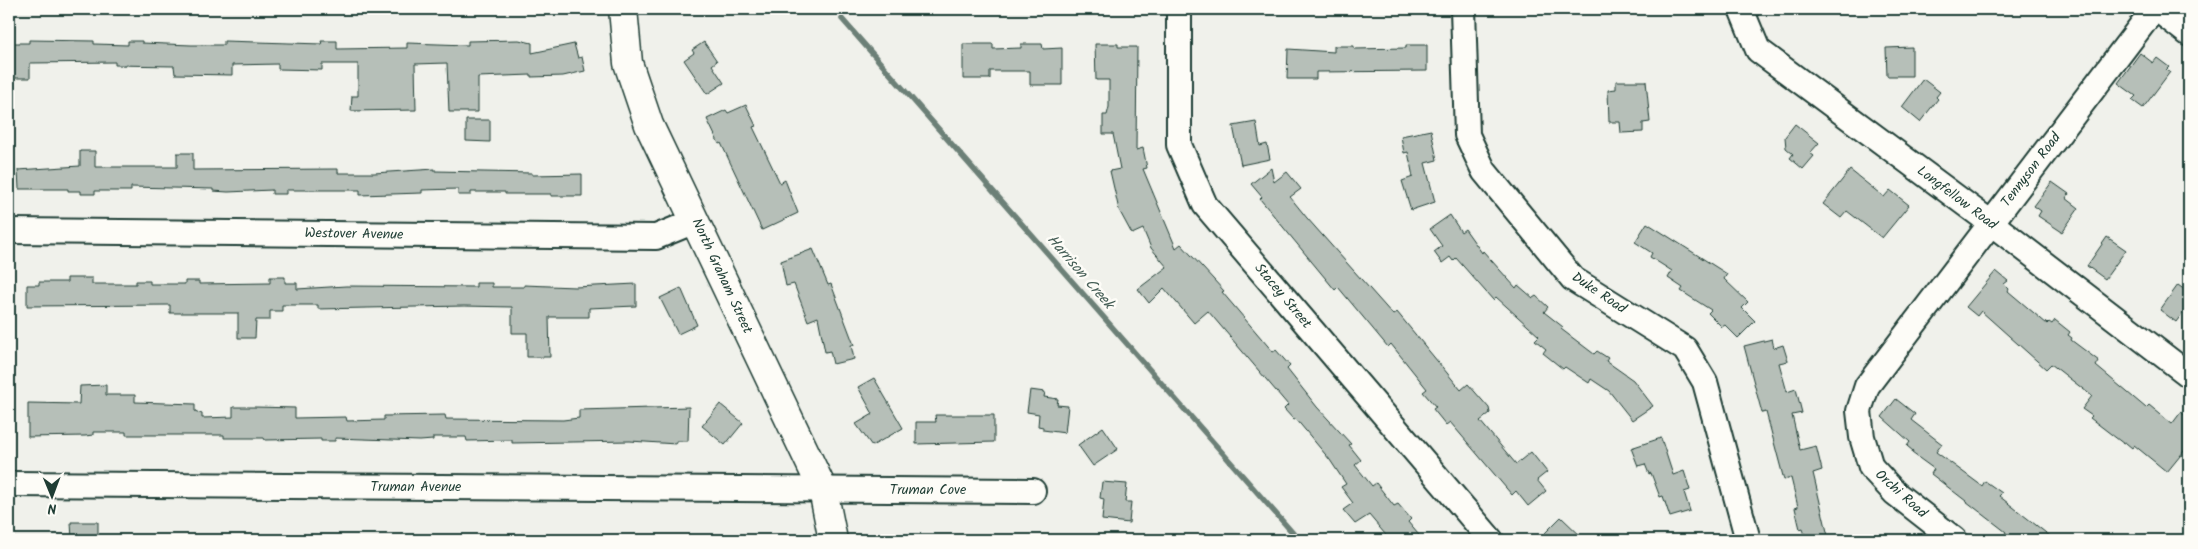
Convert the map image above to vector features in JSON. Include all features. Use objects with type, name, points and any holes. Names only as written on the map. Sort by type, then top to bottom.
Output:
[{"type":"main road","name":"North Graham Street","points":[[623,9],[628,63],[649,125],[823,490],[833,540]]},
{"type":"street","name":"Stacey Street","points":[[1179,9],[1179,145],[1205,205],[1491,540]]},
{"type":"street","name":"Duke Road","points":[[1463,9],[1467,135],[1484,171],[1573,279],[1685,349],[1705,382],[1748,540]]},
{"type":"street","name":"Longfellow Road","points":[[1741,9],[1758,50],[1991,223],[2189,374]]},
{"type":"street","name":"Tennyson Road","points":[[1862,437],[1859,411],[1867,386],[2155,9]]},
{"type":"street","points":[[2155,9],[2189,34]]},
{"type":"street","name":"Westover Avenue","points":[[9,231],[656,237],[695,221]]},
{"type":"street","name":"Orchi Road","points":[[1862,437],[1871,467],[1895,493],[1955,540]]},
{"type":"street","name":"Truman Avenue","points":[[9,484],[823,490]]},
{"type":"street","name":"Truman Cove","points":[[823,490],[1033,491]]},
{"type":"building","points":[[29,40],[94,41],[94,44],[128,45],[128,41],[224,45],[224,41],[322,44],[321,41],[337,41],[337,49],[407,48],[407,43],[468,45],[468,41],[519,40],[532,43],[532,53],[574,44],[578,58],[582,57],[585,71],[563,76],[478,77],[478,112],[449,112],[447,63],[415,64],[416,110],[351,111],[352,96],[358,96],[358,64],[322,64],[322,70],[278,69],[278,64],[232,65],[232,75],[175,74],[174,66],[115,65],[115,62],[30,63],[30,78],[12,78],[9,43],[29,43]]},
{"type":"building","points":[[704,42],[717,61],[712,65],[724,83],[707,94],[684,60],[694,53],[692,50]]},
{"type":"building","points":[[963,44],[993,44],[993,49],[1021,48],[1021,44],[1042,44],[1043,49],[1062,48],[1062,85],[1030,85],[1030,71],[990,71],[990,79],[963,79]]},
{"type":"building","points":[[1095,44],[1118,44],[1118,47],[1137,47],[1136,150],[1143,148],[1147,168],[1143,169],[1176,248],[1181,244],[1224,291],[1222,292],[1273,352],[1276,350],[1290,366],[1287,369],[1317,407],[1351,444],[1349,445],[1361,460],[1355,465],[1372,486],[1376,483],[1394,506],[1398,504],[1411,519],[1408,522],[1423,540],[1390,540],[1369,515],[1355,524],[1343,510],[1353,503],[1341,487],[1346,484],[1330,460],[1296,419],[1294,420],[1284,409],[1288,405],[1208,311],[1194,323],[1164,288],[1149,303],[1138,289],[1167,267],[1151,248],[1143,229],[1132,234],[1119,210],[1110,171],[1120,169],[1113,134],[1103,134],[1103,115],[1107,115],[1109,107],[1109,80],[1096,80]]},
{"type":"building","points":[[1406,45],[1427,45],[1427,71],[1316,72],[1316,79],[1287,79],[1288,49],[1334,52],[1334,46],[1354,46],[1354,49],[1406,48]]},
{"type":"building","points":[[1912,47],[1912,76],[1887,76],[1886,48]]},
{"type":"building","points":[[2140,53],[2153,63],[2157,58],[2169,67],[2166,70],[2170,72],[2143,108],[2132,100],[2136,96],[2118,83]]},
{"type":"building","points":[[1923,79],[1940,92],[1936,97],[1938,99],[1920,122],[1902,107]]},
{"type":"building","points":[[1616,81],[1646,81],[1650,122],[1643,123],[1643,132],[1621,133],[1620,122],[1609,122],[1608,90],[1616,89]]},
{"type":"building","points":[[746,105],[756,126],[753,127],[780,183],[785,180],[798,213],[762,230],[721,143],[719,144],[707,119],[726,110],[728,113]]},
{"type":"building","points":[[466,120],[490,120],[490,142],[466,141]]},
{"type":"building","points":[[1256,122],[1260,146],[1267,144],[1270,159],[1241,165],[1233,126]]},
{"type":"building","points":[[1795,124],[1819,143],[1810,153],[1814,156],[1803,169],[1790,158],[1793,154],[1786,148],[1785,137]]},
{"type":"building","points":[[1431,130],[1437,160],[1425,163],[1435,202],[1411,210],[1402,181],[1413,177],[1408,152],[1404,153],[1401,136]]},
{"type":"building","points":[[80,151],[95,151],[95,167],[177,167],[177,153],[193,153],[193,170],[338,169],[338,173],[374,173],[435,169],[435,171],[532,173],[532,175],[582,174],[582,196],[505,194],[505,192],[471,192],[471,195],[458,195],[458,189],[422,190],[422,193],[360,195],[360,190],[286,190],[286,194],[272,194],[272,190],[228,192],[213,191],[213,189],[131,187],[131,191],[95,191],[95,194],[81,194],[81,191],[68,191],[68,189],[19,189],[18,170],[80,166]]},
{"type":"building","points":[[1271,168],[1274,182],[1287,172],[1301,189],[1290,197],[1307,218],[1393,315],[1397,312],[1461,390],[1468,384],[1489,408],[1490,413],[1480,421],[1516,464],[1531,452],[1547,472],[1537,480],[1546,491],[1528,506],[1516,491],[1512,495],[1450,422],[1446,425],[1433,409],[1436,407],[1423,392],[1427,389],[1391,344],[1388,347],[1338,287],[1335,290],[1260,199],[1262,197],[1251,184]]},
{"type":"building","points":[[1850,170],[1884,197],[1890,190],[1909,205],[1882,238],[1847,211],[1841,218],[1823,204]]},
{"type":"building","points":[[2052,182],[2069,194],[2066,198],[2079,208],[2062,232],[2038,216],[2041,211],[2034,206]]},
{"type":"building","points":[[1450,215],[1461,232],[1465,229],[1482,253],[1483,251],[1516,288],[1518,285],[1533,298],[1536,296],[1548,307],[1544,312],[1563,327],[1561,329],[1594,354],[1597,351],[1608,358],[1606,361],[1633,380],[1653,406],[1632,420],[1609,391],[1591,379],[1589,383],[1565,367],[1563,369],[1543,353],[1546,349],[1535,340],[1539,336],[1496,297],[1493,300],[1456,258],[1453,261],[1450,257],[1442,263],[1434,252],[1442,246],[1430,229]]},
{"type":"building","points":[[1647,223],[1727,274],[1724,279],[1748,302],[1742,308],[1755,321],[1738,338],[1725,325],[1722,327],[1708,313],[1711,310],[1681,291],[1683,288],[1668,278],[1672,271],[1650,257],[1652,253],[1635,242]]},
{"type":"building","points":[[2107,237],[2126,250],[2105,279],[2087,266]]},
{"type":"building","points":[[813,249],[828,285],[831,284],[854,345],[851,345],[854,359],[833,364],[830,351],[825,352],[818,317],[808,321],[794,284],[786,286],[781,261]]},
{"type":"building","points":[[1996,271],[2008,281],[2004,284],[2009,289],[2008,291],[2047,324],[2049,322],[2052,324],[2055,320],[2070,332],[2068,335],[2072,338],[2071,340],[2099,361],[2096,366],[2146,408],[2149,405],[2172,424],[2181,412],[2189,419],[2189,445],[2167,472],[2134,445],[2132,448],[2126,443],[2124,444],[2090,418],[2092,416],[2082,409],[2092,396],[2051,364],[2046,369],[1981,311],[1977,316],[1966,307]]},
{"type":"building","points":[[270,277],[285,277],[285,283],[297,283],[297,289],[346,286],[476,287],[476,283],[492,283],[492,287],[524,287],[524,285],[575,287],[636,284],[636,306],[589,308],[589,317],[549,317],[550,357],[527,357],[527,333],[512,333],[512,307],[318,309],[318,305],[282,305],[282,311],[270,311],[270,320],[256,320],[255,338],[238,338],[238,313],[170,313],[170,305],[27,306],[27,285],[39,285],[39,282],[67,282],[67,278],[92,278],[92,284],[136,284],[136,281],[150,281],[150,284],[185,284],[185,281],[199,281],[199,284],[270,283]]},
{"type":"building","points":[[2178,285],[2189,293],[2189,304],[2176,322],[2160,310]]},
{"type":"building","points":[[681,288],[697,325],[678,334],[660,298]]},
{"type":"building","points":[[1772,339],[1774,348],[1783,345],[1788,361],[1779,363],[1787,392],[1796,389],[1802,413],[1792,415],[1800,450],[1816,446],[1822,470],[1813,473],[1829,540],[1806,540],[1803,528],[1800,529],[1795,508],[1798,507],[1791,478],[1784,480],[1766,412],[1762,413],[1744,346]]},
{"type":"building","points":[[874,378],[903,428],[872,446],[856,424],[873,414],[858,387]]},
{"type":"building","points":[[106,385],[106,395],[135,395],[135,402],[195,404],[195,411],[202,414],[202,418],[233,417],[233,407],[295,408],[295,418],[346,417],[347,421],[384,420],[384,416],[445,415],[446,419],[563,420],[579,418],[579,410],[689,407],[688,441],[676,441],[676,444],[630,441],[512,443],[512,440],[467,441],[466,437],[433,437],[433,440],[420,441],[335,438],[335,441],[321,441],[321,439],[265,440],[264,438],[224,438],[224,435],[126,435],[126,432],[93,432],[93,435],[85,436],[28,437],[28,403],[79,404],[80,386]]},
{"type":"building","points":[[1030,390],[1045,392],[1044,397],[1058,399],[1057,405],[1068,406],[1065,433],[1043,430],[1043,427],[1038,426],[1039,414],[1027,412]]},
{"type":"building","points":[[1896,399],[1915,414],[1911,420],[1942,444],[1936,452],[1982,486],[1985,481],[2002,493],[1999,496],[2055,540],[2012,540],[2005,534],[2006,532],[1931,474],[1934,469],[1912,453],[1913,451],[1907,446],[1910,442],[1882,417]]},
{"type":"building","points":[[720,404],[743,423],[725,445],[702,426]]},
{"type":"building","points":[[935,415],[994,415],[994,442],[916,444],[916,422],[936,422]]},
{"type":"building","points":[[1103,427],[1118,449],[1093,466],[1078,445]]},
{"type":"building","points":[[1661,438],[1673,475],[1684,471],[1690,490],[1684,492],[1690,511],[1670,517],[1663,496],[1660,497],[1651,473],[1649,474],[1645,464],[1638,466],[1631,448]]},
{"type":"building","points":[[1102,482],[1127,484],[1125,502],[1131,502],[1129,523],[1102,520],[1104,499],[1100,498]]},
{"type":"building","points":[[1561,517],[1585,540],[1538,540]]},
{"type":"building","points":[[71,522],[98,522],[98,540],[72,540]]},
{"type":"waterway","name":"Harrison Creek","points":[[842,19],[1299,540]]}]
